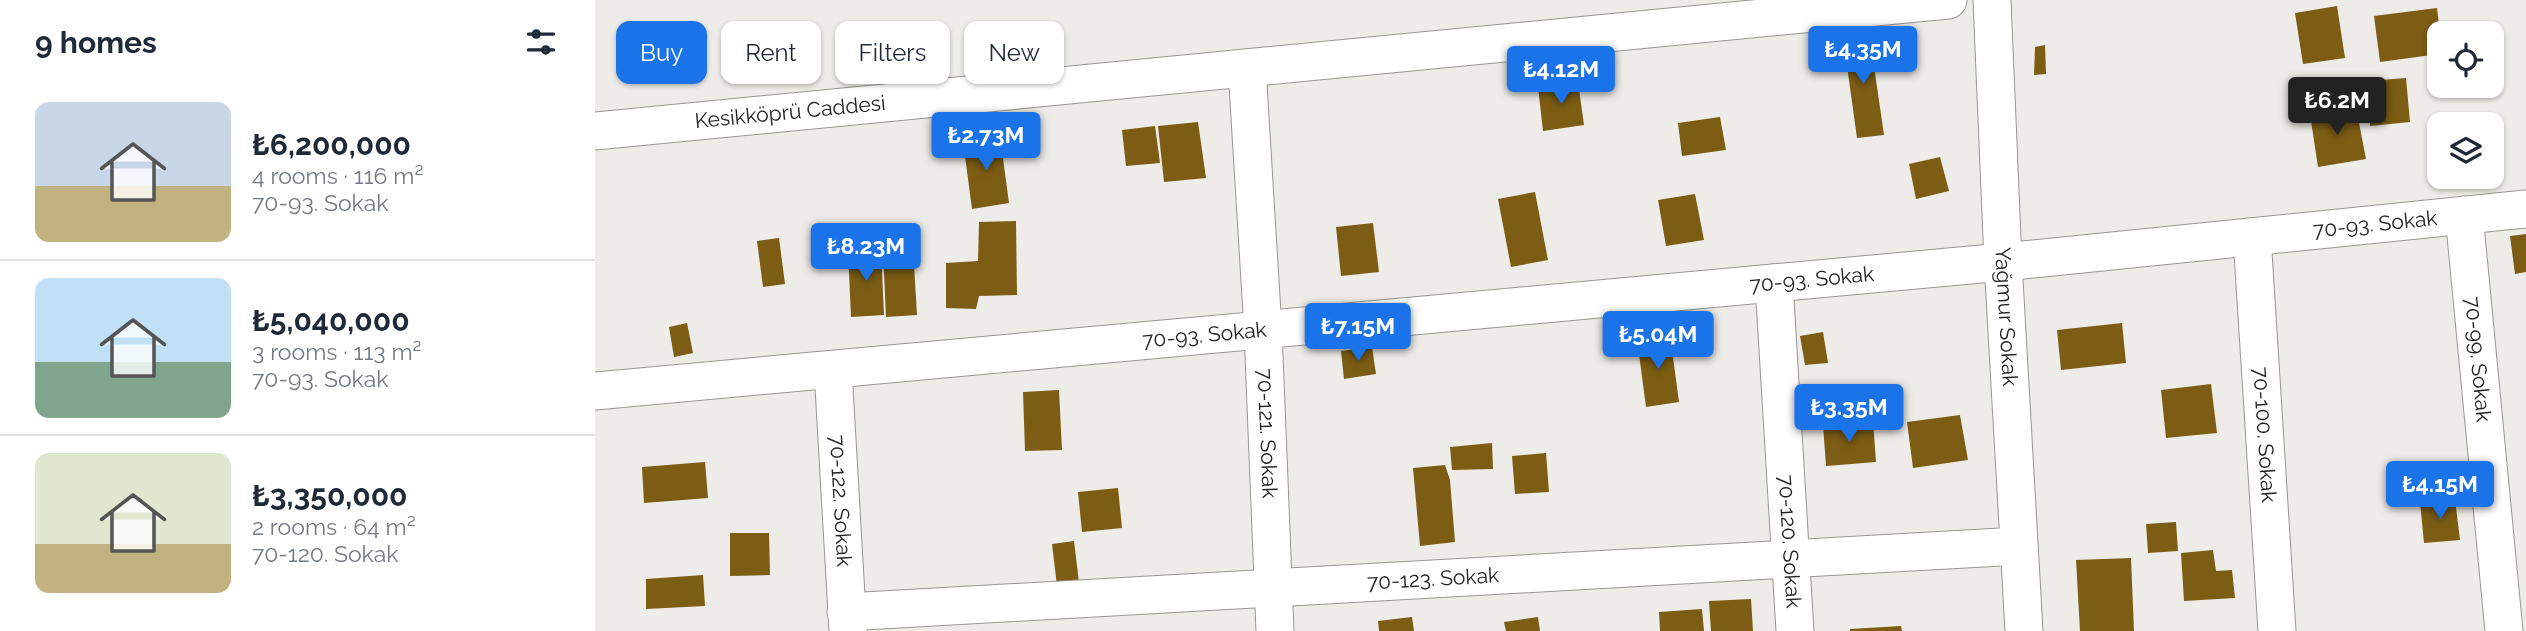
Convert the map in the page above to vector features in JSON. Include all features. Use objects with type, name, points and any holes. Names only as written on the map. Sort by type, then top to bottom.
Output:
[{"type":"street","name":"Kesikköprü Caddesi","points":[[595,131],[1948,0]]},
{"type":"street","name":"Yağmur Sokak","points":[[1992,0],[2003,262],[2024,631]]},
{"type":"street","name":"70-121. Sokak","points":[[1247,68],[1263,330],[1275,631]]},
{"type":"street","name":"70-93. Sokak","points":[[595,391],[2003,262],[2526,209]]},
{"type":"street","name":"70-99. Sokak","points":[[2464,215],[2504,631]]},
{"type":"street","name":"70-100. Sokak","points":[[2252,237],[2277,631]]},
{"type":"street","name":"70-120. Sokak","points":[[1774,283],[1795,631]]},
{"type":"street","name":"70-122. Sokak","points":[[833,369],[847,622]]},
{"type":"street","name":"70-123. Sokak","points":[[847,622],[1273,588],[2019,545]]},
{"type":"building","points":[[2337,6],[2345,58],[2303,64],[2295,13]]},
{"type":"building","points":[[2437,8],[2439,21],[2427,21],[2427,56],[2380,62],[2374,16]]},
{"type":"building","points":[[1869,32],[1884,135],[1857,138],[1843,37]]},
{"type":"building","points":[[2045,45],[2046,74],[2034,75],[2035,47]]},
{"type":"building","points":[[2406,78],[2410,122],[2370,126],[2367,81]]},
{"type":"building","points":[[1578,82],[1584,125],[1543,131],[1538,87]]},
{"type":"building","points":[[2356,107],[2366,159],[2318,167],[2310,114]]},
{"type":"building","points":[[1720,117],[1726,150],[1682,156],[1678,123]]},
{"type":"building","points":[[1198,122],[1206,178],[1164,182],[1158,126]]},
{"type":"building","points":[[1155,126],[1160,163],[1126,166],[1122,130]]},
{"type":"building","points":[[1000,136],[1009,203],[972,209],[963,141]]},
{"type":"building","points":[[1940,157],[1949,191],[1916,199],[1909,164]]},
{"type":"building","points":[[1535,192],[1548,260],[1511,267],[1498,199]]},
{"type":"building","points":[[1695,194],[1704,240],[1666,246],[1658,200]]},
{"type":"building","points":[[1016,221],[1017,295],[979,296],[976,309],[946,308],[946,263],[978,261],[979,222]]},
{"type":"building","points":[[1373,223],[1379,272],[1341,276],[1336,227]]},
{"type":"building","points":[[2526,234],[2526,272],[2515,274],[2510,236]]},
{"type":"building","points":[[779,238],[785,284],[763,287],[757,241]]},
{"type":"building","points":[[913,248],[917,315],[886,317],[883,250]]},
{"type":"building","points":[[881,249],[884,315],[851,317],[848,250]]},
{"type":"building","points":[[687,323],[693,353],[674,357],[669,327]]},
{"type":"building","points":[[2122,323],[2126,363],[2061,370],[2057,330]]},
{"type":"building","points":[[1823,332],[1828,363],[1805,365],[1800,336]]},
{"type":"building","points":[[1670,335],[1679,402],[1646,407],[1637,339]]},
{"type":"building","points":[[1372,347],[1376,374],[1344,379],[1341,351]]},
{"type":"building","points":[[2211,384],[2217,433],[2166,438],[2161,390]]},
{"type":"building","points":[[1059,390],[1062,450],[1025,451],[1023,392]]},
{"type":"building","points":[[1960,415],[1968,460],[1913,468],[1907,422]]},
{"type":"building","points":[[1873,421],[1876,462],[1826,466],[1823,425]]},
{"type":"building","points":[[1492,443],[1493,469],[1452,470],[1450,447]]},
{"type":"building","points":[[1546,453],[1549,492],[1515,494],[1512,456]]},
{"type":"building","points":[[705,462],[708,498],[644,503],[642,467]]},
{"type":"building","points":[[1445,465],[1450,480],[1455,542],[1420,546],[1413,468]]},
{"type":"building","points":[[1118,488],[1122,528],[1082,532],[1078,492]]},
{"type":"building","points":[[2455,499],[2460,540],[2424,543],[2420,502]]},
{"type":"building","points":[[2176,522],[2178,551],[2148,553],[2146,524]]},
{"type":"building","points":[[730,533],[769,533],[770,575],[730,576]]},
{"type":"building","points":[[1074,541],[1080,591],[1058,594],[1052,544]]},
{"type":"building","points":[[2213,550],[2216,571],[2232,570],[2235,598],[2184,601],[2181,553]]},
{"type":"building","points":[[2131,558],[2134,631],[2080,631],[2076,560]]},
{"type":"building","points":[[703,575],[705,606],[646,609],[646,579]]},
{"type":"building","points":[[1751,599],[1753,631],[1711,631],[1709,601]]},
{"type":"building","points":[[1702,609],[1704,631],[1660,631],[1659,612]]},
{"type":"building","points":[[1412,617],[1414,631],[1379,631],[1378,621]]},
{"type":"building","points":[[1538,617],[1540,631],[1506,631],[1504,622]]},
{"type":"building","points":[[1901,626],[1902,631],[1850,631],[1850,629]]}]
